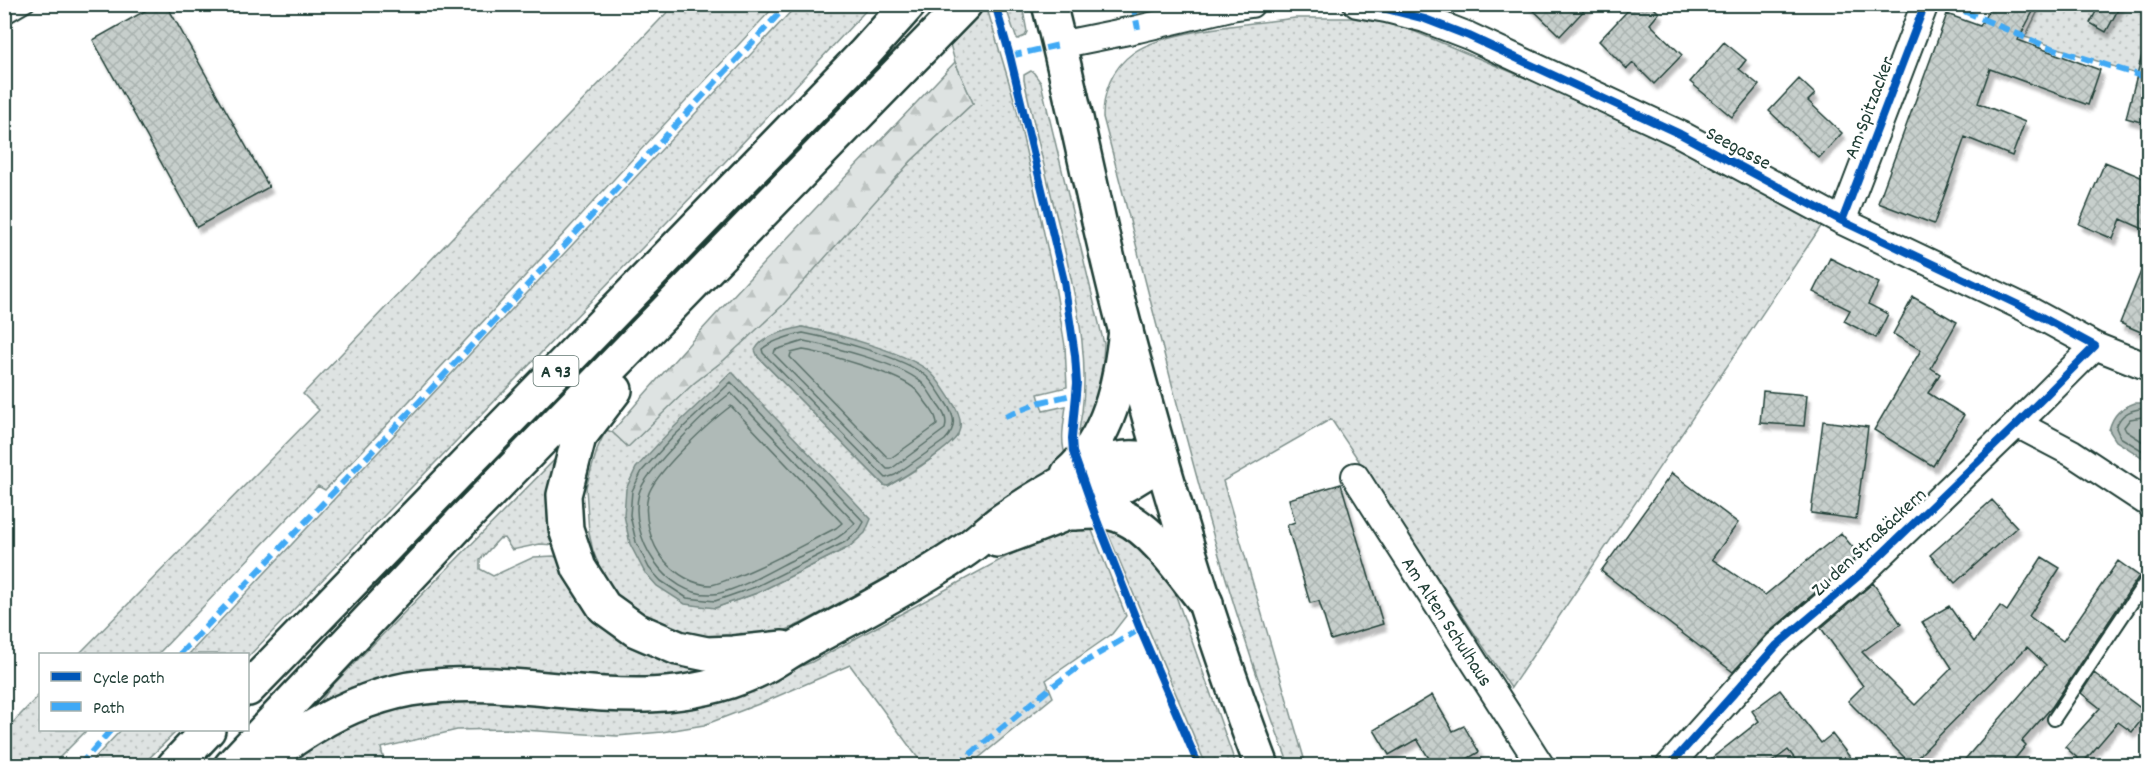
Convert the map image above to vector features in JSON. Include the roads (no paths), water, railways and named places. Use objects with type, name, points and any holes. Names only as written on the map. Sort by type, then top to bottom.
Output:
[{"type":"main road","name":"A 93","points":[[249,688],[848,70],[909,4]]},
{"type":"main road","points":[[1049,4],[1126,330],[1162,461],[1226,666],[1262,765]]},
{"type":"main road","name":"A 93","points":[[231,765],[464,519],[955,15]]},
{"type":"main road","points":[[700,278],[579,437],[564,495],[566,530],[579,568],[604,606],[636,630],[678,648],[707,654],[797,646]]},
{"type":"main road","points":[[1062,500],[1101,433],[1117,389],[1126,330]]},
{"type":"main road","points":[[255,765],[329,718],[367,702],[422,687],[482,684],[612,696],[673,693],[709,686],[754,672],[797,646],[876,605],[962,552],[1002,521],[1062,500],[1095,466],[1117,459],[1137,457],[1162,461]]},
{"type":"main road","points":[[1062,500],[1122,516],[1134,523],[1163,551],[1206,603]]},
{"type":"main road","points":[[174,765],[206,731]]},
{"type":"street","points":[[1059,45],[1251,4]]},
{"type":"street","name":"Seegasse","points":[[1357,4],[1425,19],[1469,36],[1680,134],[1842,221],[2025,308],[2096,345],[2148,367]]},
{"type":"street","name":"Am Spitzacker","points":[[1842,221],[1925,4]]},
{"type":"street","name":"Zu den Straßäckern","points":[[1669,765],[1777,645],[1862,573],[2096,345]]},
{"type":"street","points":[[2017,424],[2072,453],[2148,503]]},
{"type":"street","name":"Am Alten Schulhaus","points":[[1355,476],[1541,765]]},
{"type":"lane","points":[[4,18],[28,4]]},
{"type":"lane","points":[[2054,719],[2148,578]]},
{"type":"water","points":[[802,327],[890,351],[922,366],[937,380],[958,412],[960,430],[954,440],[915,469],[888,486],[884,485],[758,357],[755,350],[764,340]]},
{"type":"water","points":[[732,372],[871,519],[865,533],[849,547],[757,593],[715,608],[685,604],[657,586],[644,571],[630,544],[624,515],[626,489],[636,468],[670,431]]},
{"type":"water","points":[[2135,403],[2148,403],[2148,461],[2116,441],[2109,430],[2118,412]]}]
